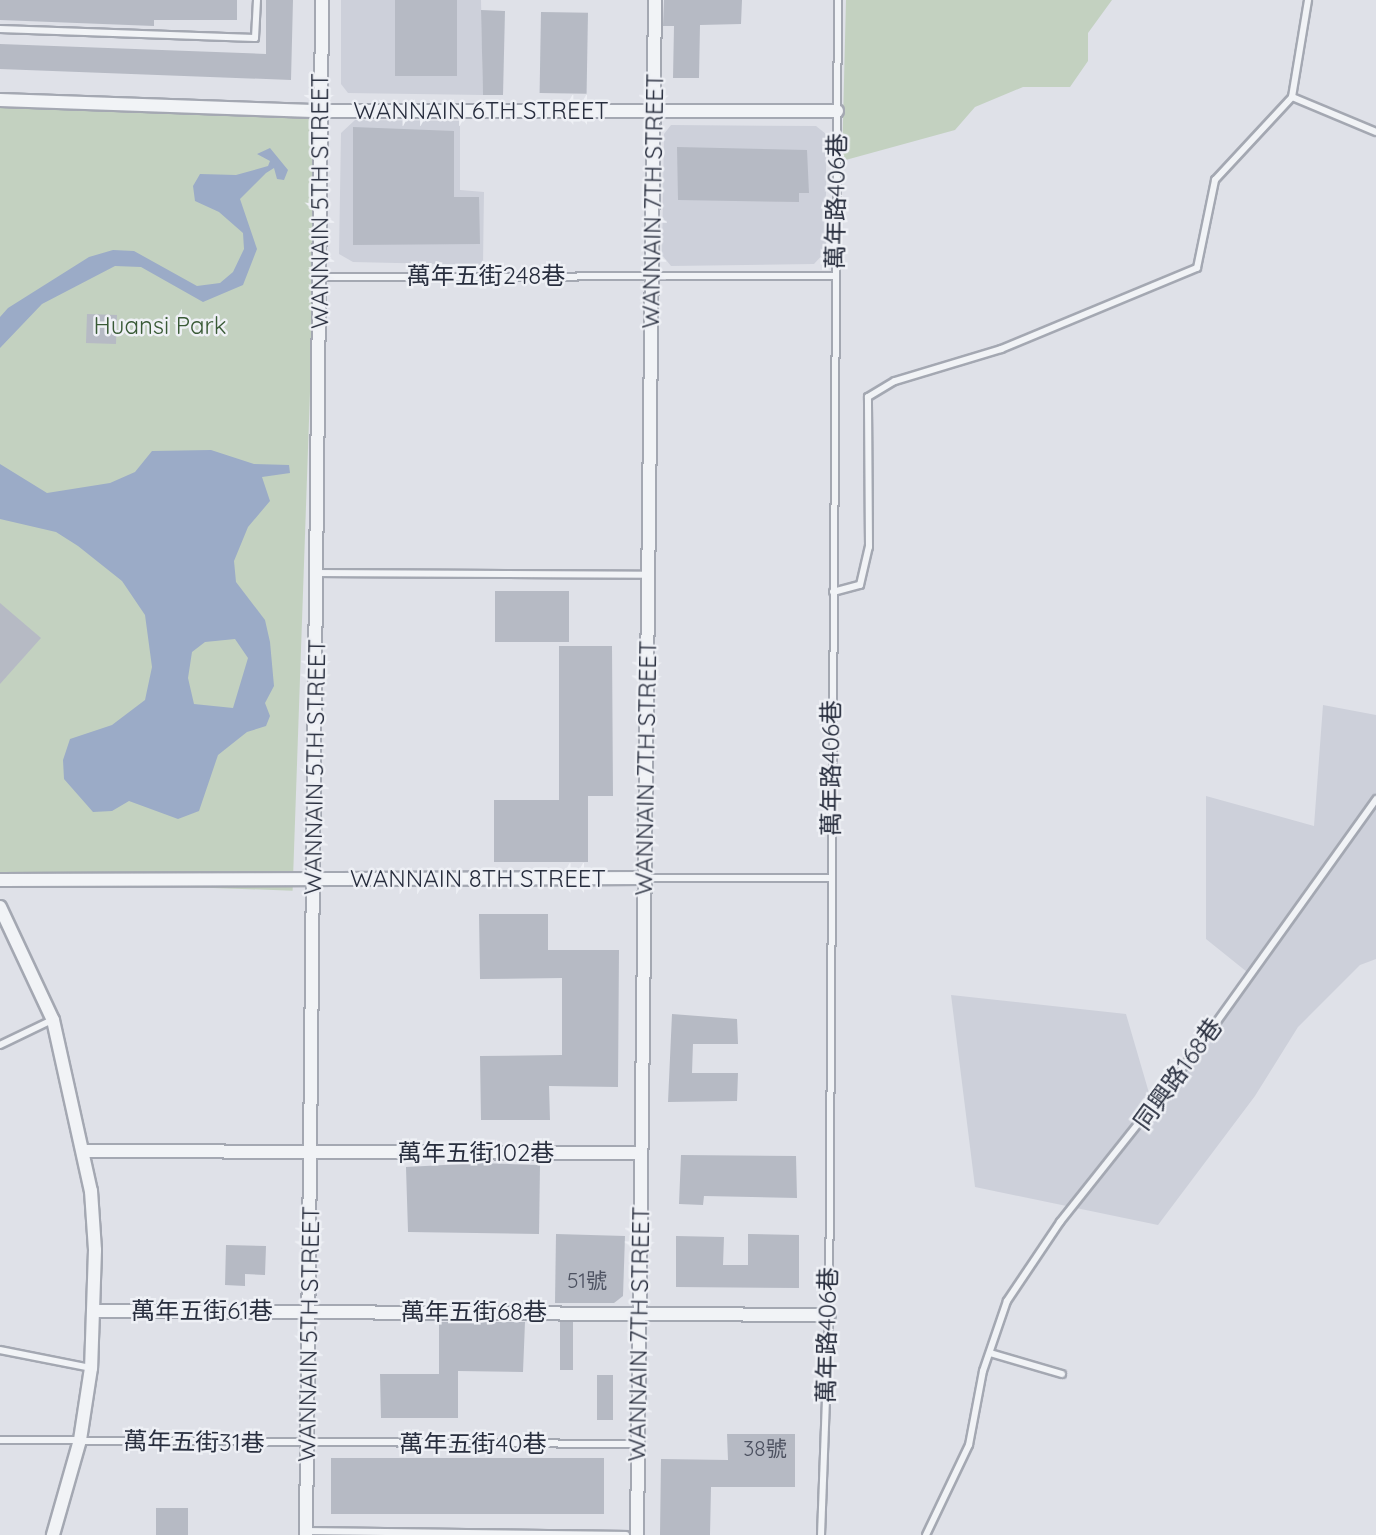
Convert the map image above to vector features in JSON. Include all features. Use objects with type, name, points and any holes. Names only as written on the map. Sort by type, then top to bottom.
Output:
[{"type":"street","name":"WANNAIN 5TH STREET","points":[[307,1533],[322,0]]},
{"type":"street","name":"WANNAIN 7TH STREET","points":[[637,1535],[655,0]]},
{"type":"street","name":"WANNAIN 6TH STREET","points":[[0,100],[320,111],[837,111]]},
{"type":"street","name":"WANNAIN 8TH STREET","points":[[0,880],[645,878]]},
{"type":"street","points":[[0,907],[53,1020],[85,1151],[95,1311],[91,1368],[80,1440],[53,1535]]},
{"type":"street","name":"萬年五街102巷","points":[[85,1151],[641,1153]]},
{"type":"street","name":"萬年五街61巷","points":[[95,1311],[309,1311]]},
{"type":"street","name":"萬年五街68巷","points":[[309,1311],[829,1315]]},
{"type":"lane","points":[[0,29],[255,38],[257,0]]},
{"type":"lane","name":"萬年路406巷","points":[[821,1535],[829,1315],[838,0]]},
{"type":"lane","points":[[833,592],[860,585],[869,547],[868,397],[895,381],[1000,349],[1197,268],[1215,180],[1292,97],[1308,0]]},
{"type":"lane","points":[[1292,97],[1376,132]]},
{"type":"lane","name":"萬年五街248巷","points":[[320,277],[835,276]]},
{"type":"lane","points":[[317,573],[648,575]]},
{"type":"lane","name":"同興路168巷","points":[[926,1535],[969,1445],[990,1353],[1007,1301],[1060,1222],[1193,1055],[1376,799]]},
{"type":"lane","name":"WANNAIN 8TH STREET","points":[[645,878],[831,878]]},
{"type":"lane","points":[[0,1045],[53,1020]]},
{"type":"lane","points":[[0,1350],[91,1368]]},
{"type":"lane","points":[[990,1353],[1062,1374]]},
{"type":"lane","name":"萬年五街31巷","points":[[0,1440],[308,1443]]},
{"type":"lane","name":"萬年五街40巷","points":[[308,1443],[638,1444]]},
{"type":"lane","points":[[307,1533],[626,1535]]},
{"type":"shaded area","points":[[341,0],[481,0],[483,95],[348,93],[341,84]]},
{"type":"shaded area","points":[[355,120],[460,121],[460,190],[484,192],[483,265],[353,262],[339,254],[341,133]]},
{"type":"shaded area","points":[[671,125],[816,126],[826,134],[826,251],[814,264],[671,266],[662,255],[664,134]]},
{"type":"shaded area","points":[[1323,705],[1376,715],[1376,959],[1360,965],[1298,1027],[1255,1096],[1158,1225],[975,1187],[951,995],[1126,1014],[1154,1110],[1252,976],[1206,939],[1206,796],[1314,826]]},
{"type":"green space","points":[[846,0],[1112,0],[1088,33],[1088,61],[1070,87],[1023,87],[975,107],[955,130],[842,161]]},
{"type":"green space","name":"Huansi Park","points":[[0,100],[320,111],[293,891],[0,880]]},
{"type":"water","points":[[270,148],[288,170],[284,180],[277,179],[274,168],[240,199],[257,249],[243,285],[203,302],[141,267],[115,266],[42,304],[0,348],[0,317],[8,308],[89,257],[113,250],[134,251],[197,286],[220,283],[233,272],[244,249],[243,233],[219,212],[195,201],[193,186],[200,174],[236,175],[268,166],[270,161],[257,154]]},
{"type":"water","points":[[211,450],[254,464],[289,465],[290,473],[262,477],[270,501],[248,527],[234,561],[236,582],[265,620],[274,686],[265,703],[270,716],[266,726],[247,732],[218,755],[199,811],[178,819],[129,801],[112,811],[93,812],[64,779],[63,760],[70,739],[112,725],[145,700],[152,667],[145,615],[122,581],[78,546],[56,532],[0,519],[0,464],[47,493],[110,483],[135,472],[152,451]],"holes":[[[235,639],[248,658],[233,708],[194,704],[188,678],[192,652],[205,642]]]},
{"type":"building","points":[[0,0],[237,0],[237,20],[154,20],[154,26],[0,20]]},
{"type":"building","points":[[266,0],[293,0],[291,80],[0,69],[0,44],[266,54]]},
{"type":"building","points":[[395,0],[457,0],[457,76],[395,76]]},
{"type":"building","points":[[664,0],[742,0],[741,24],[700,25],[699,78],[673,78],[674,26],[663,26]]},
{"type":"building","points":[[481,10],[505,11],[503,95],[483,95]]},
{"type":"building","points":[[541,12],[588,13],[587,94],[540,93]]},
{"type":"building","points":[[353,127],[454,131],[454,197],[479,197],[480,244],[353,245]]},
{"type":"building","points":[[677,147],[807,150],[809,193],[799,193],[799,202],[678,200]]},
{"type":"building","points":[[87,314],[117,315],[116,344],[86,343]]},
{"type":"building","points":[[495,591],[569,591],[569,642],[495,642]]},
{"type":"building","points":[[0,603],[41,638],[0,684]]},
{"type":"building","points":[[559,646],[612,646],[613,796],[588,796],[588,862],[494,862],[494,800],[559,800]]},
{"type":"building","points":[[479,914],[548,914],[548,950],[619,950],[618,1087],[549,1086],[550,1120],[481,1120],[480,1056],[562,1055],[562,978],[480,979]]},
{"type":"building","points":[[672,1014],[737,1019],[738,1044],[693,1044],[692,1073],[738,1073],[737,1101],[668,1102]]},
{"type":"building","points":[[681,1155],[796,1156],[797,1198],[704,1196],[703,1205],[679,1204]]},
{"type":"building","points":[[482,1163],[540,1165],[539,1234],[408,1232],[406,1167]]},
{"type":"building","points":[[556,1234],[625,1236],[623,1296],[614,1303],[555,1303]]},
{"type":"building","points":[[748,1234],[799,1235],[799,1288],[676,1287],[676,1236],[724,1237],[723,1265],[748,1265]]},
{"type":"building","points":[[226,1245],[266,1246],[265,1275],[245,1274],[245,1286],[225,1285]]},
{"type":"building","points":[[439,1322],[525,1322],[523,1372],[458,1371],[458,1418],[381,1418],[380,1374],[439,1374]]},
{"type":"building","points":[[560,1322],[573,1322],[573,1370],[560,1370]]},
{"type":"building","points":[[597,1375],[613,1375],[613,1420],[597,1420]]},
{"type":"building","points":[[727,1434],[795,1434],[795,1487],[711,1487],[710,1535],[660,1535],[661,1459],[728,1460]]},
{"type":"building","points":[[331,1458],[604,1458],[604,1514],[331,1514]]},
{"type":"building","points":[[156,1508],[188,1508],[188,1535],[156,1535]]}]
